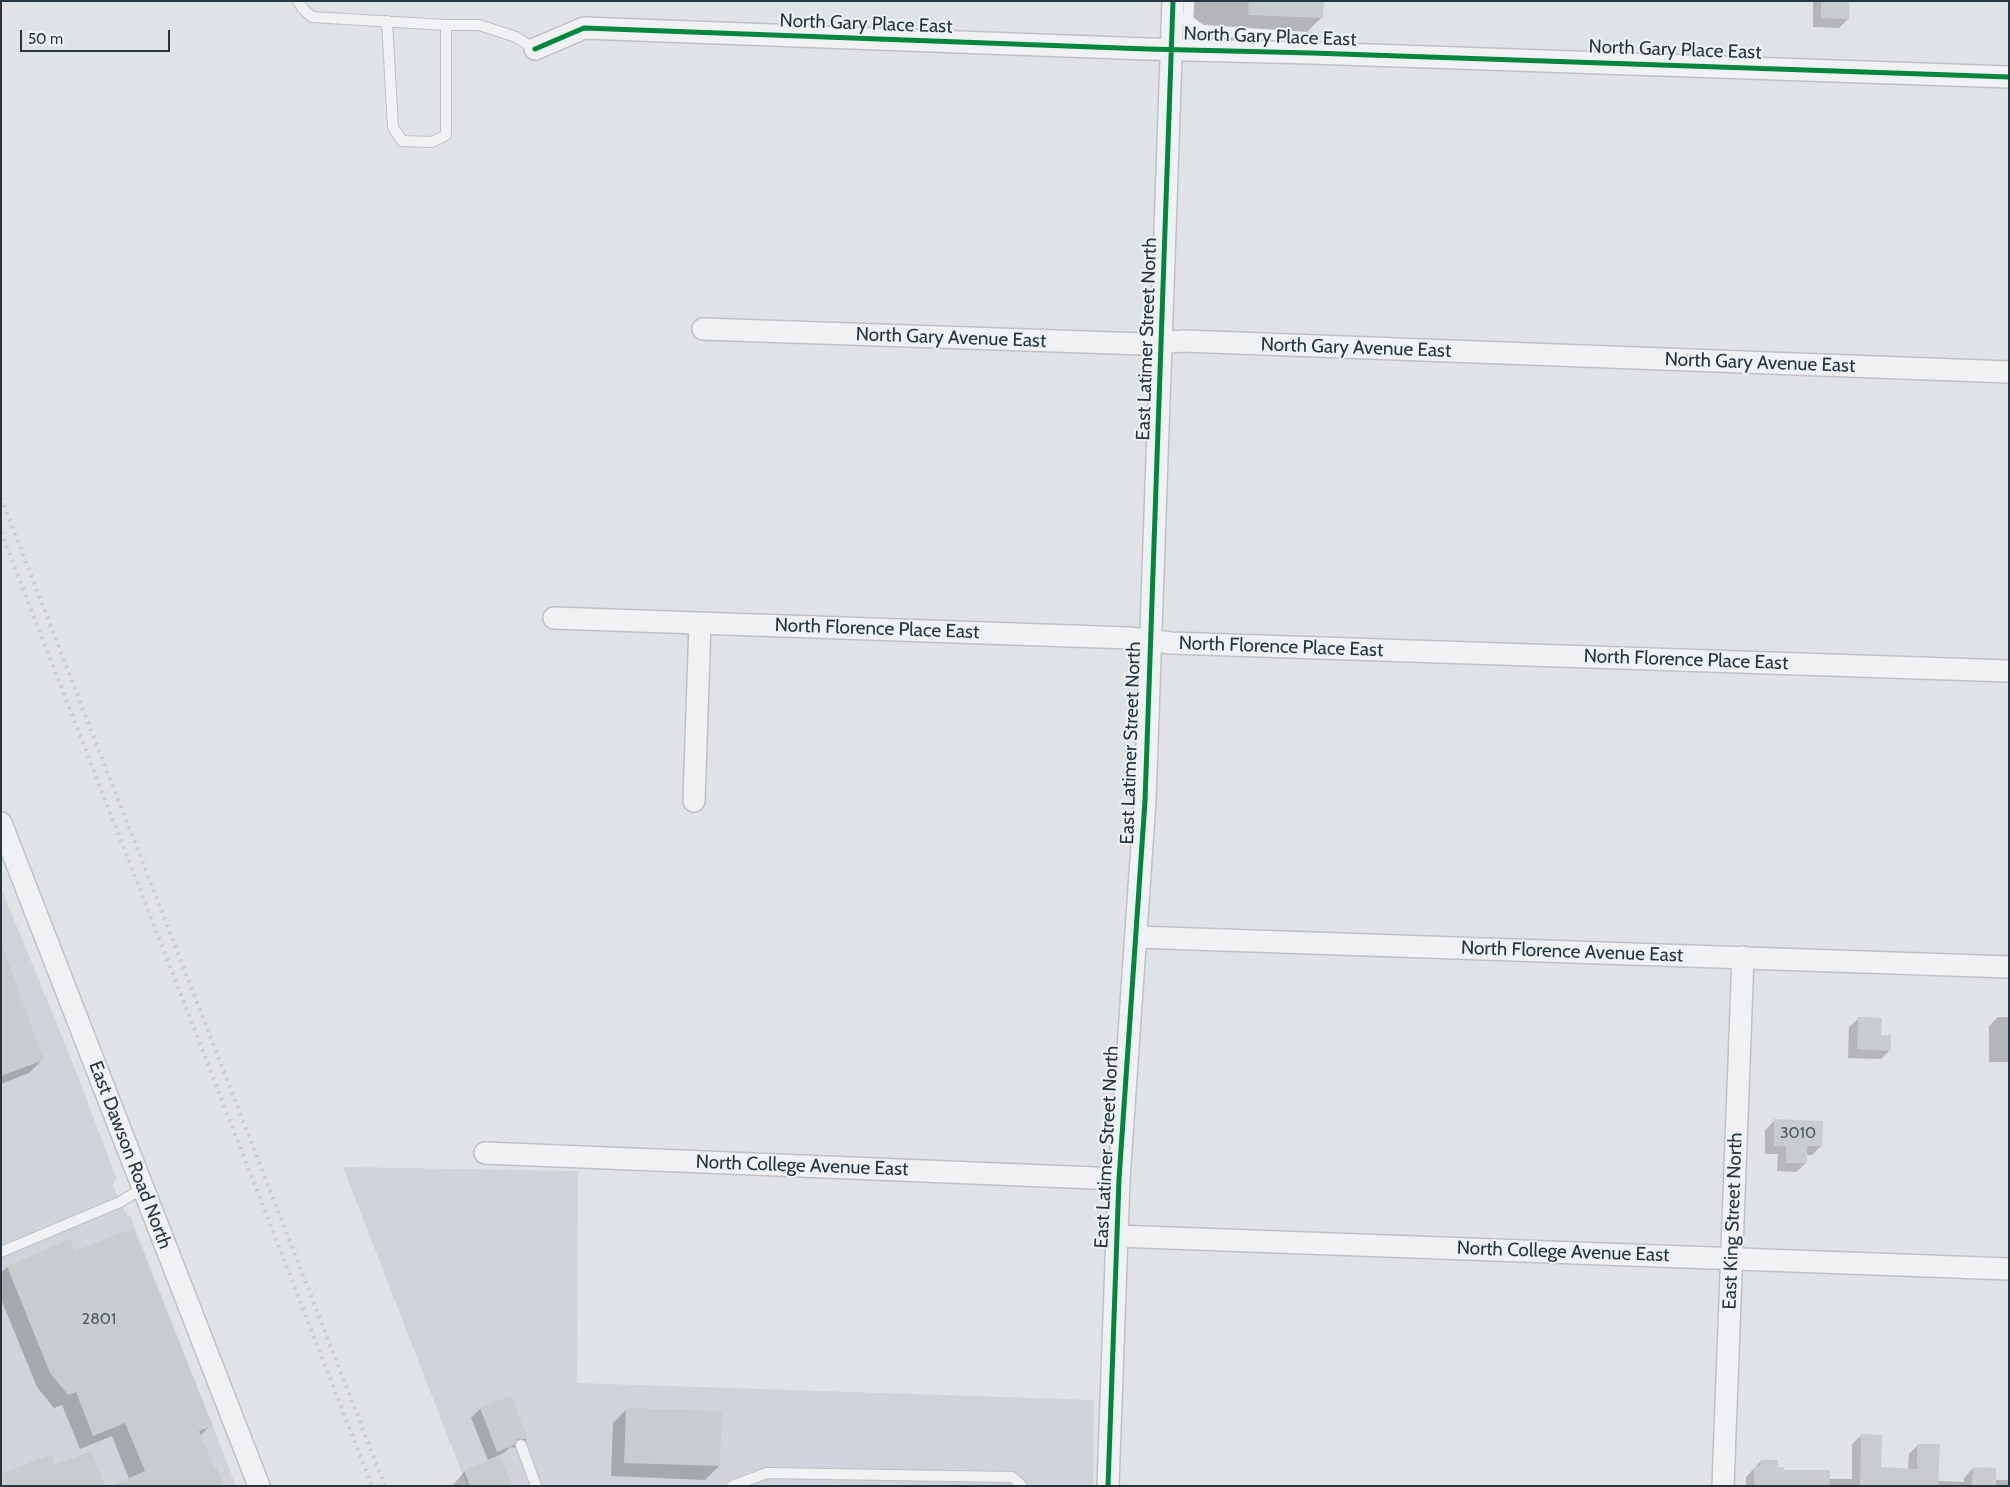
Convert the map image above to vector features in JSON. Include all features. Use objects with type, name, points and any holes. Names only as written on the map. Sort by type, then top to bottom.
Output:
[{"type":"street","name":"East Latimer Street North","points":[[1108,1486],[1119,1179],[1145,801],[1172,49],[1178,14]]},
{"type":"street","name":"North Gary Place East","points":[[535,49],[584,28],[2009,77]]},
{"type":"street","name":"North Gary Avenue East","points":[[703,329],[1134,344],[1184,341],[2009,372]]},
{"type":"street","name":"North Florence Place East","points":[[554,618],[1129,638],[1191,644],[2009,670]]},
{"type":"street","points":[[694,801],[700,623]]},
{"type":"street","name":"East Dawson Road North","points":[[1,823],[259,1486]]},
{"type":"street","name":"North Florence Avenue East","points":[[1136,937],[2009,967]]},
{"type":"street","name":"East King Street North","points":[[1723,1486],[1743,957]]},
{"type":"street","name":"North College Avenue East","points":[[485,1153],[1119,1179]]},
{"type":"street","name":"North College Avenue East","points":[[1116,1236],[2009,1268]]},
{"type":"lane","points":[[298,1],[303,9],[312,17],[446,25],[479,25],[516,37],[535,49]]},
{"type":"lane","points":[[1189,1],[1178,14],[1202,30],[1304,37],[1313,40],[1312,53]]},
{"type":"lane","points":[[388,21],[393,127],[402,141],[432,142],[446,135],[446,25]]},
{"type":"lane","points":[[1,1252],[120,1202],[143,1188]]},
{"type":"lane","points":[[521,1446],[536,1486]]},
{"type":"lane","points":[[732,1486],[767,1473],[1012,1477],[1022,1486]]},
{"type":"shaded area","points":[[1,888],[70,1056],[116,1177],[113,1186],[127,1216],[130,1215],[236,1486],[1,1486]]},
{"type":"shaded area","points":[[343,1167],[578,1171],[577,1383],[1094,1400],[1093,1486],[467,1486]]},
{"type":"building","points":[[1249,1],[1324,1],[1323,18],[1248,15]]},
{"type":"building","points":[[1821,1],[1849,1],[1849,19],[1821,18]]},
{"type":"building","points":[[1,948],[3,948],[44,1060],[1,1076]]},
{"type":"building","points":[[1858,1017],[1882,1018],[1881,1035],[1891,1035],[1891,1051],[1857,1049]]},
{"type":"building","points":[[1774,1119],[1823,1121],[1822,1146],[1807,1146],[1807,1163],[1786,1163],[1786,1146],[1774,1146]]},
{"type":"building","points":[[133,1228],[213,1426],[199,1431],[224,1486],[111,1486],[145,1471],[125,1423],[93,1436],[76,1392],[68,1395],[50,1373],[7,1266],[70,1239],[75,1251]]},
{"type":"building","points":[[511,1396],[528,1439],[518,1439],[514,1445],[497,1452],[480,1408]]},
{"type":"building","points":[[626,1408],[722,1411],[720,1466],[624,1463]]},
{"type":"building","points":[[1861,1434],[1882,1435],[1881,1467],[1917,1469],[1917,1444],[1940,1444],[1938,1486],[1860,1486]]},
{"type":"building","points":[[91,1451],[105,1486],[1,1486],[1,1474],[51,1454],[55,1465]]},
{"type":"building","points":[[501,1456],[512,1486],[470,1486],[464,1470]]},
{"type":"building","points":[[1761,1460],[1778,1460],[1778,1467],[1784,1467],[1784,1470],[1830,1470],[1830,1486],[1754,1486],[1754,1467],[1760,1466]]},
{"type":"building","points":[[1973,1467],[1996,1468],[1996,1486],[1972,1486]]},
{"type":"railway","points":[[1,498],[385,1486]]},
{"type":"railway","points":[[1,532],[372,1486]]},
{"type":"cycle path","points":[[1108,1486],[1119,1179],[1145,801],[1173,1]]},
{"type":"cycle path","points":[[535,49],[584,28],[1147,49],[2009,77]]}]
